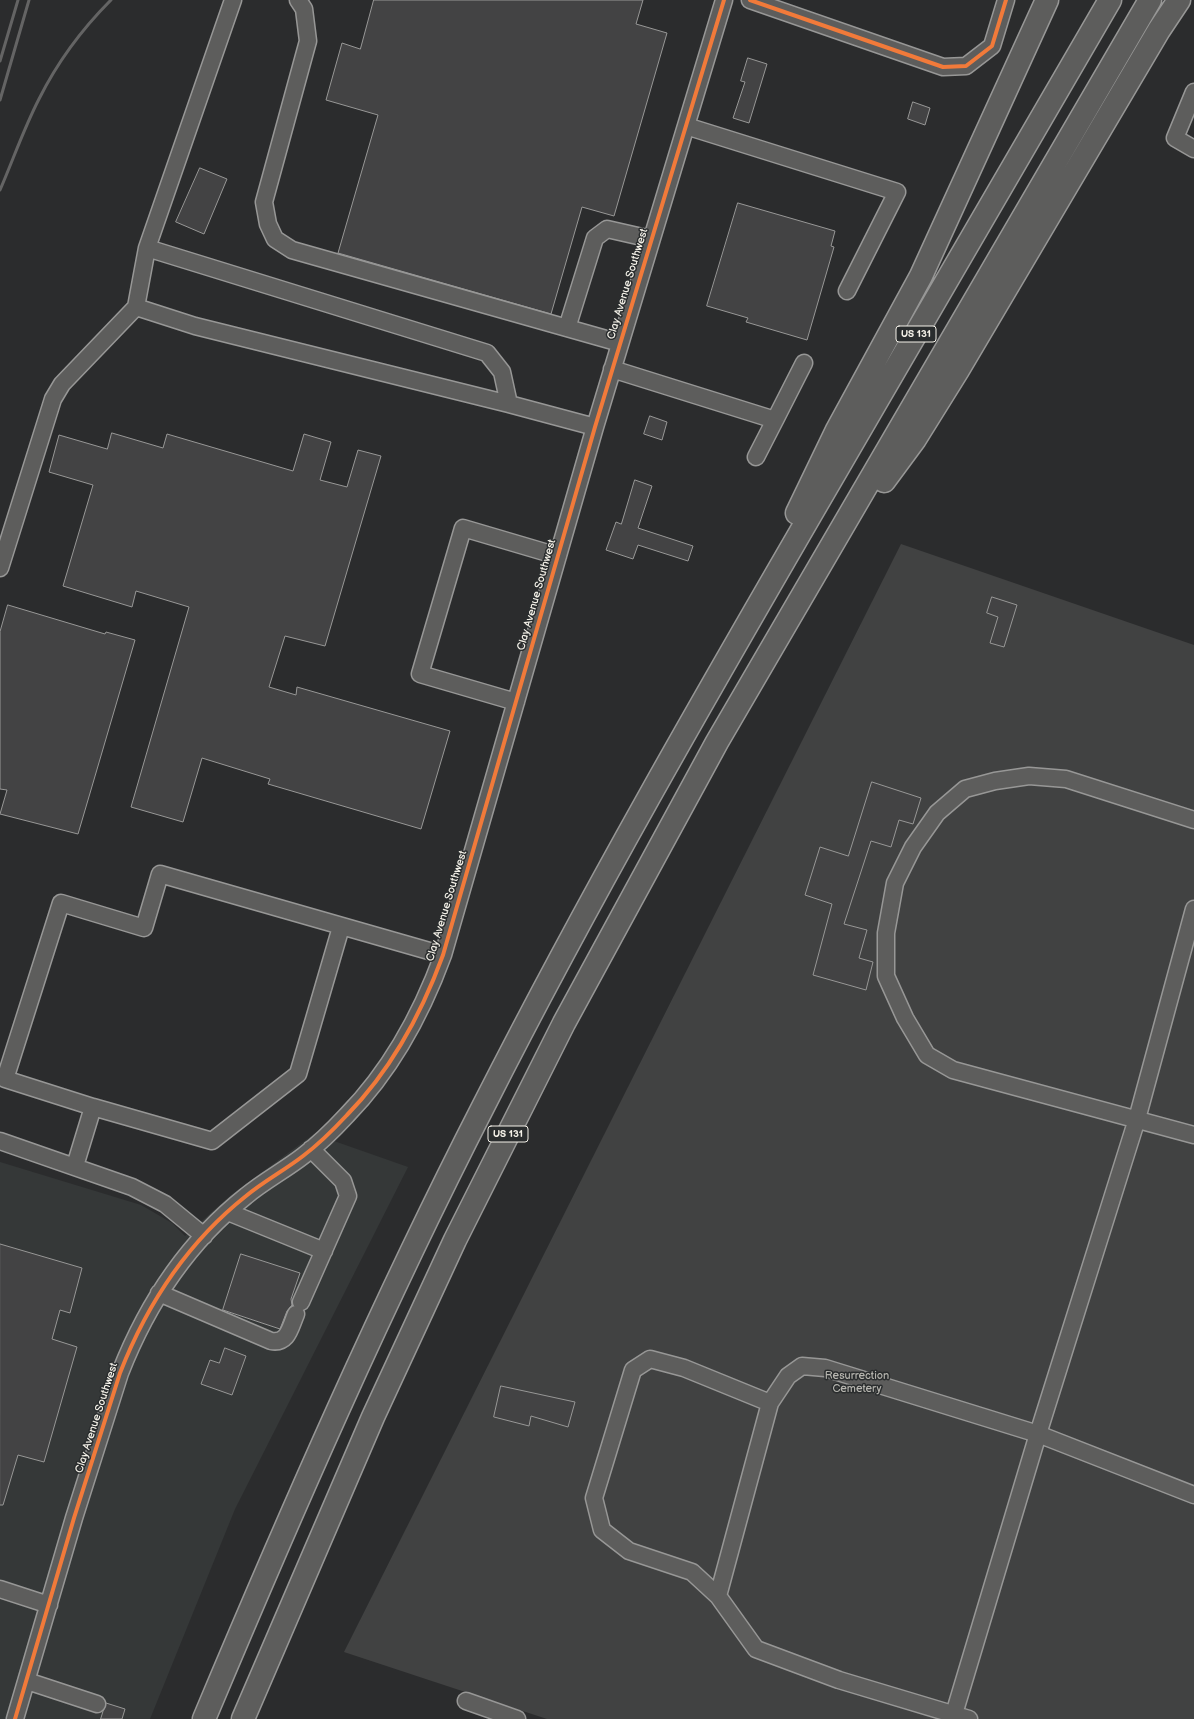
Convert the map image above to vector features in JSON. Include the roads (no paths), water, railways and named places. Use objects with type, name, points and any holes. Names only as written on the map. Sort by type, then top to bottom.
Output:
[{"type":"highway","points":[[722,667],[837,430],[921,276],[1047,0]]},
{"type":"highway","name":"US 131","points":[[204,1719],[250,1609],[334,1419],[413,1248],[476,1121],[567,945],[652,790],[722,667],[1110,0]]},
{"type":"highway","name":"US 131","points":[[243,1719],[367,1430],[455,1240],[564,1023],[717,742],[1150,0]]},
{"type":"highway","points":[[816,572],[896,464],[930,414],[1012,282],[1159,30],[1179,0]]},
{"type":"street","points":[[0,568],[53,399],[62,384],[136,307],[147,248],[233,0]]},
{"type":"street","points":[[298,0],[304,9],[308,41],[264,202],[268,224],[275,239],[292,250],[620,343]]},
{"type":"street","name":"Clay Avenue Southwest","points":[[15,1719],[74,1518],[120,1373],[138,1331],[159,1293],[204,1236],[228,1212],[247,1195],[311,1149],[347,1115],[374,1084],[396,1054],[419,1014],[443,956],[612,369],[724,0]]},
{"type":"street","points":[[750,0],[943,67],[966,66],[992,46],[1006,0]]},
{"type":"street","points":[[1194,92],[1174,138],[1194,149]]},
{"type":"street","points":[[686,126],[897,192],[847,291]]},
{"type":"street","points":[[567,328],[595,238],[607,229],[651,239]]},
{"type":"street","points":[[147,248],[487,353],[502,372],[509,404]]},
{"type":"street","points":[[136,307],[195,326],[509,404],[595,428]]},
{"type":"street","points":[[756,457],[804,363]]},
{"type":"street","points":[[612,369],[775,420]]},
{"type":"street","points":[[516,702],[420,674],[463,528],[558,556]]},
{"type":"street","points":[[1194,820],[1066,779],[1029,776],[995,781],[965,789],[937,813],[913,847],[895,883],[886,933],[886,976],[904,1018],[927,1055],[953,1070],[1194,1135]]},
{"type":"street","points":[[342,927],[298,1074],[212,1141],[93,1107],[5,1079],[60,903],[144,928],[160,874],[443,956]]},
{"type":"street","points":[[770,1403],[684,1368],[650,1359],[633,1370],[594,1498],[602,1530],[629,1551],[692,1572],[718,1596],[756,1649],[839,1680],[962,1717],[1038,1434],[1136,1119],[1194,909]]},
{"type":"street","points":[[75,1166],[93,1107]]},
{"type":"street","points":[[0,1141],[132,1187],[165,1204],[204,1236]]},
{"type":"street","points":[[159,1293],[270,1341],[279,1342],[285,1339],[348,1196],[343,1180],[311,1149]]},
{"type":"street","points":[[228,1212],[324,1251]]},
{"type":"street","points":[[718,1596],[770,1403],[788,1376],[802,1366],[825,1368],[1038,1434],[1194,1495]]},
{"type":"street","points":[[0,1589],[49,1605]]},
{"type":"street","points":[[27,1681],[97,1704]]},
{"type":"street","points":[[466,1701],[517,1719]]},
{"type":"railway","points":[[0,61],[18,0]]},
{"type":"railway","points":[[0,100],[29,0]]},
{"type":"railway","points":[[0,190],[28,121],[54,72],[71,46],[90,22],[111,0]]},
{"type":"park label","name":"Resurrection Cemetery","points":[[857,1382]]}]
